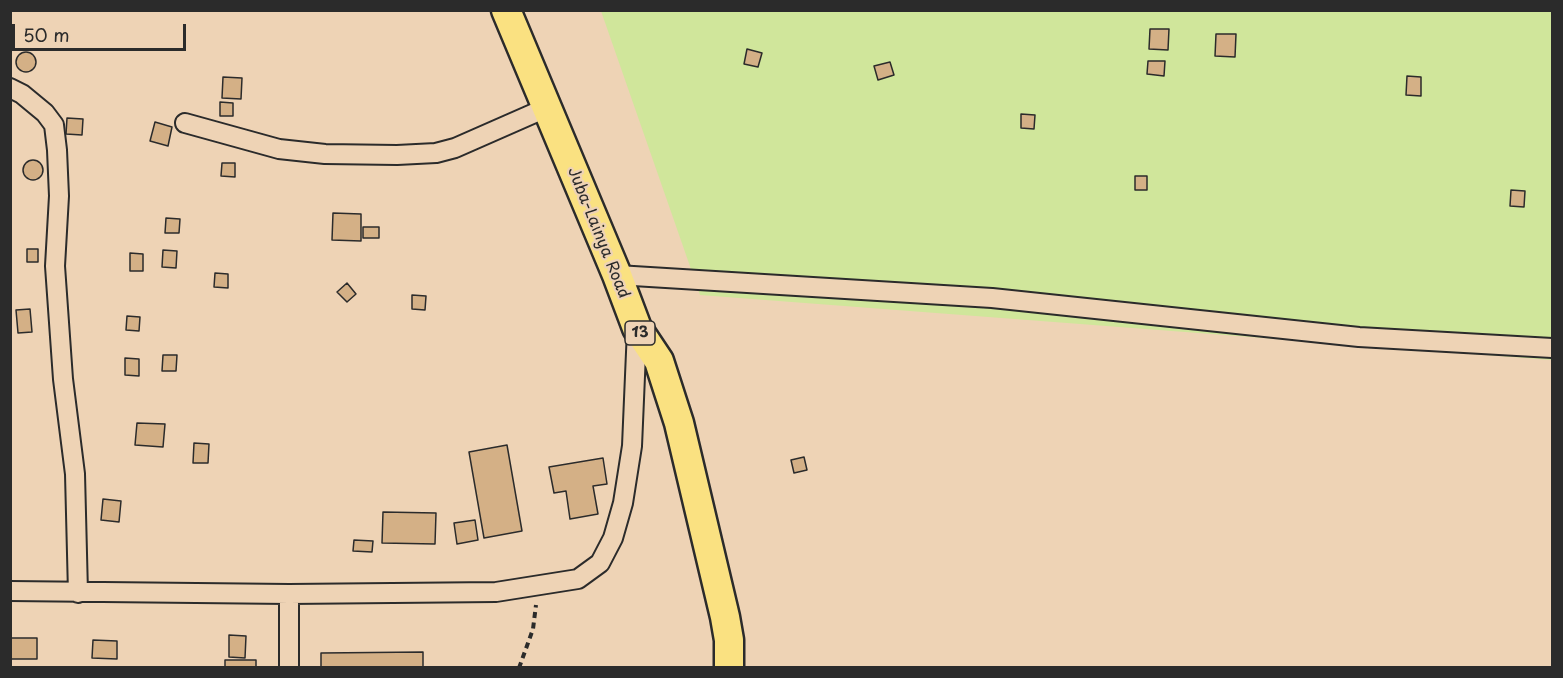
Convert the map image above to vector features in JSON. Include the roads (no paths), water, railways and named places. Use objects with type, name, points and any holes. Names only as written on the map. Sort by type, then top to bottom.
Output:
[{"type":"main road","name":"Juba-Lainya Road","points":[[506,10],[637,328],[659,361],[679,423],[725,617],[729,640],[729,668]]},
{"type":"street","points":[[10,88],[22,94],[45,113],[54,125],[59,196],[55,266],[63,380],[75,474],[78,593]]},
{"type":"street","points":[[184,123],[279,149],[325,154],[397,155],[436,153],[455,148],[546,108]]},
{"type":"street","points":[[617,275],[992,298],[1359,336],[1552,348]]},
{"type":"street","points":[[10,591],[289,594],[496,592],[578,579],[600,563],[613,538],[623,503],[632,446],[637,328]]},
{"type":"street","points":[[289,594],[289,668]]}]
